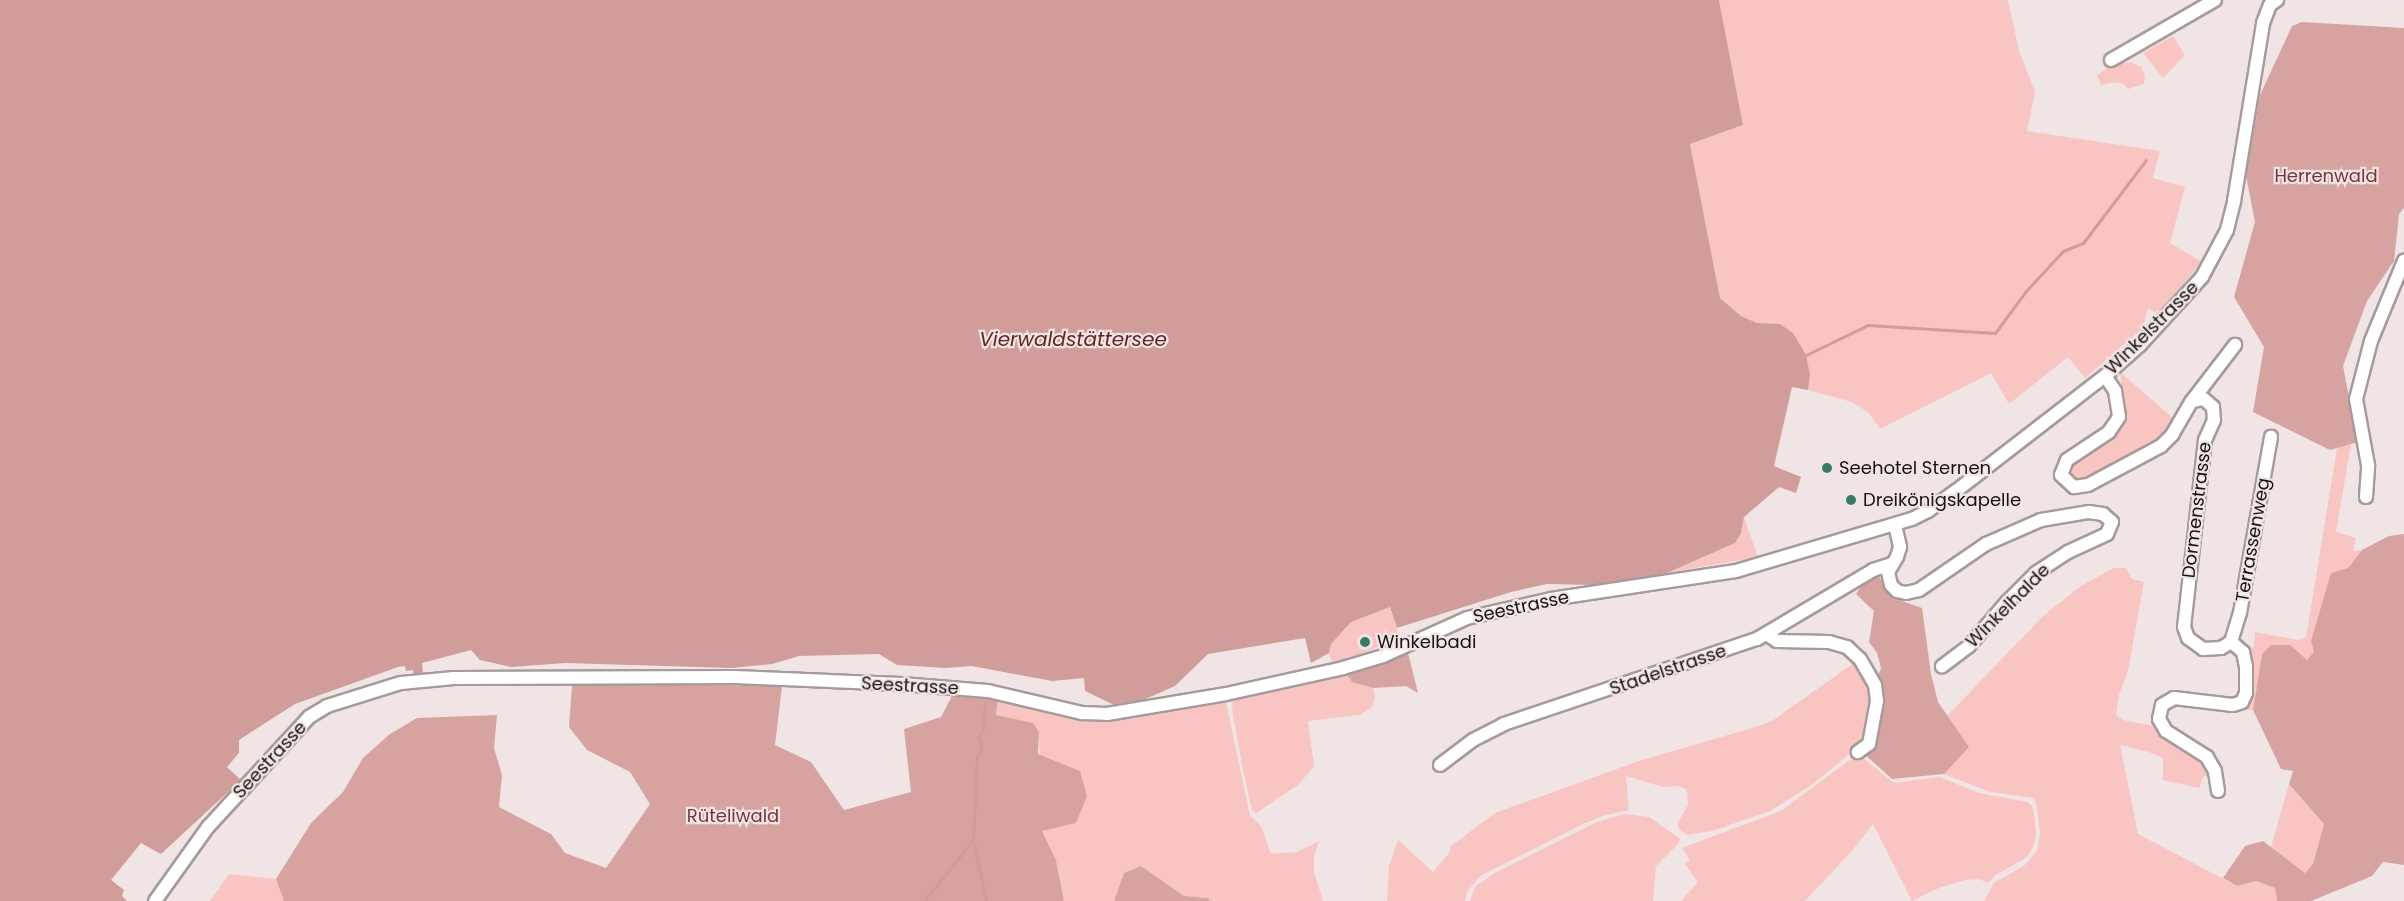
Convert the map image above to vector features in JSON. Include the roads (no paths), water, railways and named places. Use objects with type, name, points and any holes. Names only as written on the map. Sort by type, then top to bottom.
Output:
[{"type":"street","points":[[2111,60],[2215,0]]},
{"type":"street","name":"Winkelstrasse","points":[[1895,525],[1928,512],[2106,376],[2140,345],[2189,294],[2202,277],[2221,244],[2234,201],[2268,2]]},
{"type":"street","points":[[2366,497],[2368,465],[2356,399],[2371,341],[2404,261]]},
{"type":"street","points":[[2193,401],[2235,345]]},
{"type":"street","name":"Dormenstrasse","points":[[2106,376],[2115,391],[2119,417],[2109,432],[2067,460],[2061,476],[2074,487],[2088,485],[2161,446],[2172,435],[2193,401],[2198,399],[2210,402],[2215,413],[2205,440],[2184,627],[2188,638],[2203,649],[2217,649],[2231,642]]},
{"type":"street","name":"Terrassenweg","points":[[2231,642],[2240,613],[2271,437]]},
{"type":"street","name":"Winkelhalde","points":[[1895,525],[1900,547],[1888,572],[1891,585],[1898,591],[1906,593],[1919,590],[1986,544],[2041,520],[2089,512],[2103,514],[2112,522],[2107,534],[2068,552],[2036,573],[1969,646],[1942,666]]},
{"type":"street","name":"Seestrasse","points":[[155,901],[208,827],[309,717],[327,706],[401,683],[454,678],[735,677],[901,684],[988,691],[1082,713],[1107,714],[1227,694],[1342,668],[1383,656],[1445,626],[1498,611],[1551,599],[1736,571],[1826,542],[1895,525]]},
{"type":"street","name":"Stadelstrasse","points":[[1440,765],[1473,740],[1504,724],[1766,634],[1873,570],[1891,564]]},
{"type":"street","points":[[1766,634],[1777,641],[1829,642],[1847,647],[1860,659],[1875,685],[1877,701],[1869,744],[1858,752]]},
{"type":"street","points":[[2218,791],[2215,771],[2207,757],[2166,731],[2159,719],[2162,705],[2174,698],[2233,705],[2242,702],[2246,693],[2246,667],[2243,652],[2231,642]]},
{"type":"water","name":"Vierwaldstättersee","points":[[0,0],[1719,0],[1743,125],[1690,144],[1720,298],[1741,316],[1757,323],[1780,324],[1793,333],[1806,355],[1810,375],[1808,390],[1792,387],[1774,466],[1801,477],[1796,493],[1779,487],[1744,517],[1741,533],[1735,543],[1667,573],[1594,585],[1547,584],[1511,592],[1397,628],[1390,607],[1351,622],[1331,644],[1329,653],[1311,663],[1305,638],[1208,654],[1175,686],[1132,705],[1114,705],[1085,691],[1084,678],[1052,681],[972,666],[946,668],[897,665],[879,654],[799,656],[772,664],[732,668],[565,663],[511,667],[480,660],[471,650],[422,663],[423,674],[414,675],[413,670],[406,671],[405,666],[398,667],[295,704],[239,740],[239,753],[227,767],[241,780],[161,854],[141,843],[111,880],[124,890],[122,896],[127,901],[0,901]]},
{"type":"waterway","points":[[1806,355],[1868,325],[1995,333],[2026,291],[2063,251],[2083,243],[2146,160]]},
{"type":"waterway","points":[[985,704],[983,730],[978,738],[982,746],[977,757],[973,840],[986,901]]},
{"type":"waterway","points":[[924,901],[973,840]]},
{"type":"place","name":"Seehotel Sternen","points":[[1827,468]]},
{"type":"place","name":"Dreikönigskapelle","points":[[1851,500]]},
{"type":"place","name":"Winkelbadi","points":[[1365,642]]},
{"type":"park label","name":"Herrenwald","points":[[2326,176]]},
{"type":"park label","name":"Rüteliwald","points":[[733,816]]}]
